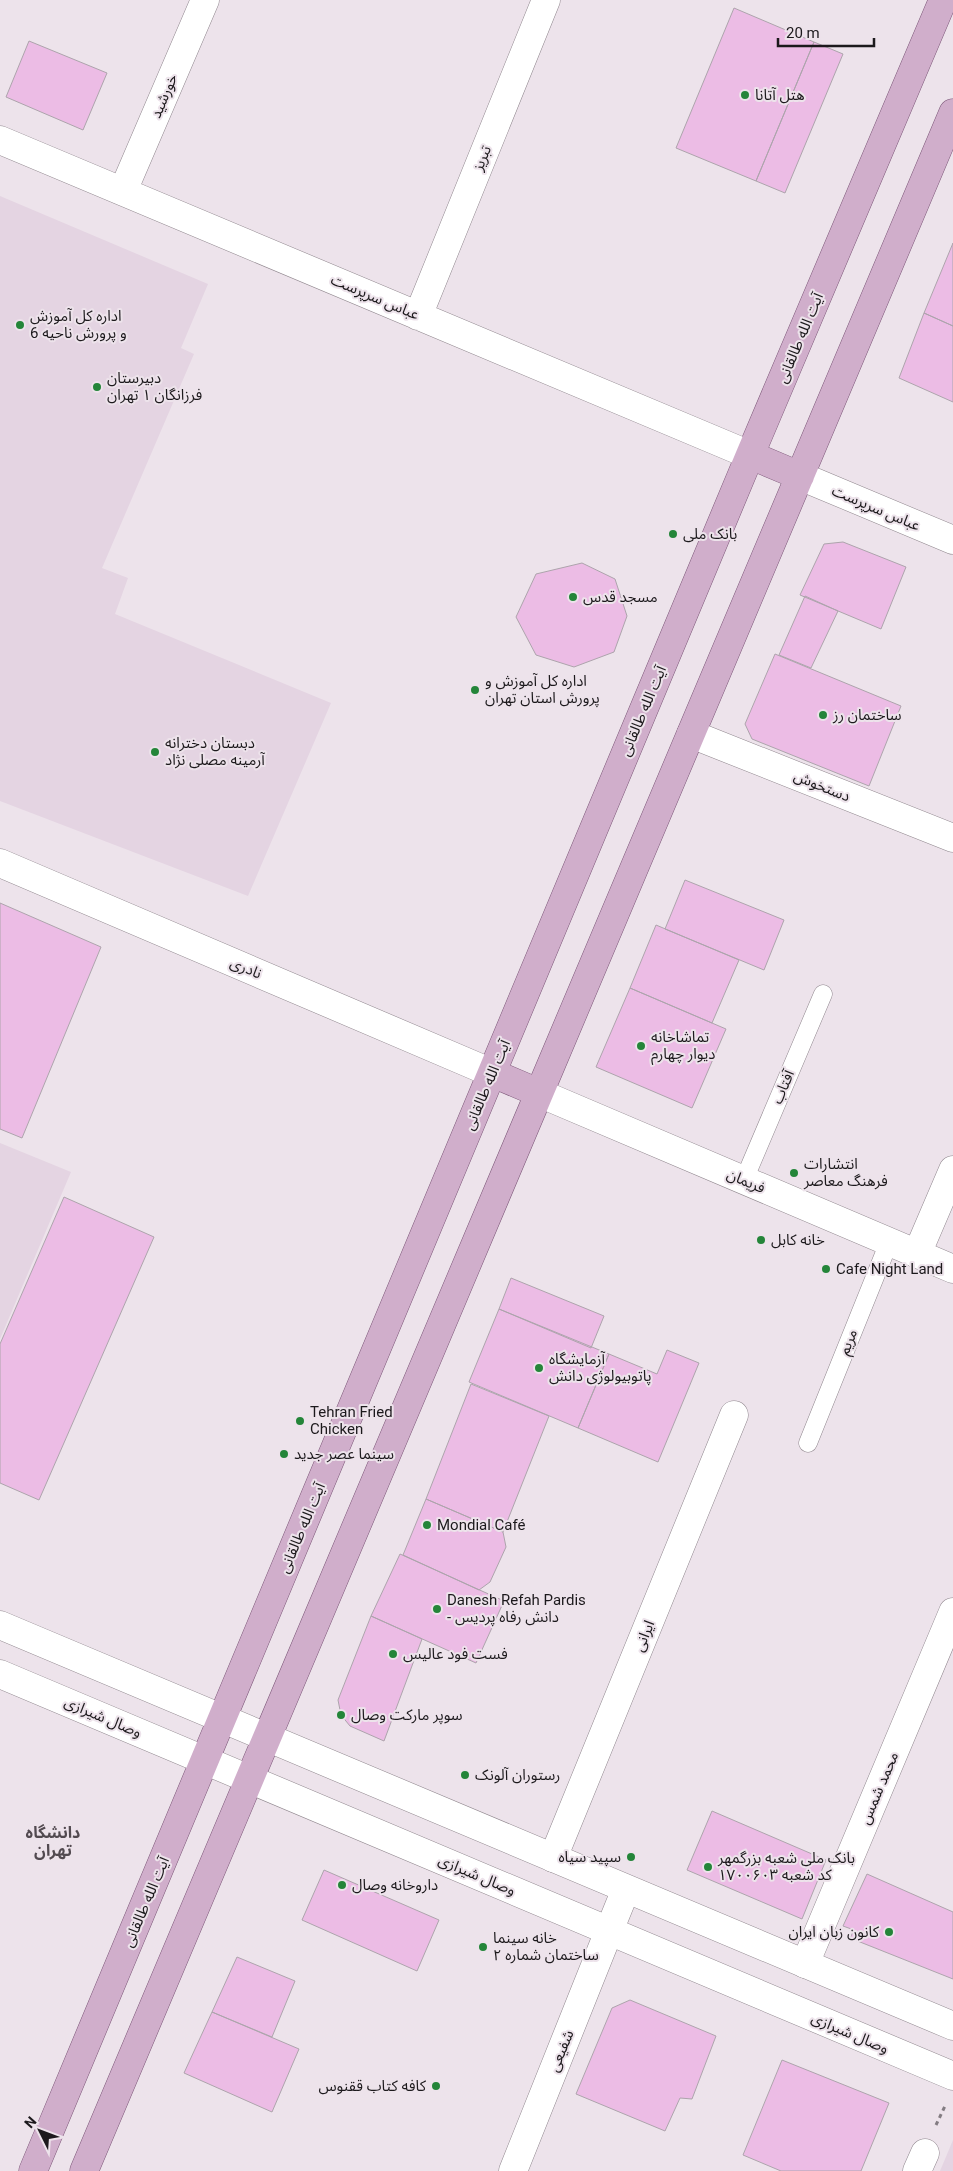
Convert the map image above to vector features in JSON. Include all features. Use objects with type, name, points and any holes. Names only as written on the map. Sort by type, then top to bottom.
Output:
[{"type":"main road","name":"آیت الله طالقانی","points":[[33,2171],[750,455],[943,0]]},
{"type":"main road","points":[[84,2171],[953,113]]},
{"type":"main road","points":[[750,455],[800,476]]},
{"type":"main road","points":[[492,1073],[539,1093]]},
{"type":"street","name":"خورشید","points":[[123,191],[204,0]]},
{"type":"street","name":"تبریز","points":[[418,316],[546,0]]},
{"type":"street","name":"عباس سرپرست","points":[[0,140],[750,455]]},
{"type":"street","name":"عباس سرپرست","points":[[800,476],[953,540]]},
{"type":"street","name":"دستخوش","points":[[691,734],[953,838]]},
{"type":"street","name":"نادری","points":[[0,863],[492,1073]]},
{"type":"street","name":"فریمان","points":[[539,1093],[953,1269]]},
{"type":"street","points":[[917,1254],[953,1170]]},
{"type":"street","name":"ایرانی","points":[[553,1858],[734,1415]]},
{"type":"street","name":"محمد شمس","points":[[805,1964],[953,1612]]},
{"type":"street","points":[[0,1626],[953,2026]]},
{"type":"street","name":"وصال شیرازی","points":[[0,1674],[953,2076]]},
{"type":"street","name":"شفیعی","points":[[513,2171],[626,1889]]},
{"type":"lane","name":"آفتاب","points":[[744,1180],[823,994]]},
{"type":"lane","name":"مریم","points":[[808,1443],[889,1242]]},
{"type":"path","points":[[921,2162],[946,2102]]},
{"type":"shaded area","points":[[0,196],[208,284],[181,348],[194,354],[102,568],[128,578],[115,614],[331,703],[248,896],[0,801]]},
{"type":"shaded area","points":[[0,1143],[71,1172],[0,1339]]},
{"type":"shaded area","points":[[953,2140],[953,2171],[940,2171]]},
{"type":"building","name":"هتل آتانا","points":[[734,8],[814,42],[756,181],[676,148]]},
{"type":"building","points":[[29,41],[107,73],[83,130],[6,97]]},
{"type":"building","points":[[814,42],[843,54],[785,193],[756,181]]},
{"type":"building","points":[[953,243],[953,326],[924,313]]},
{"type":"building","points":[[924,313],[953,326],[953,402],[899,378]]},
{"type":"building","points":[[843,542],[906,567],[881,629],[800,595],[824,544]]},
{"type":"building","name":"مسجد قدس","points":[[582,563],[615,579],[627,616],[614,652],[574,667],[536,655],[516,617],[536,574]]},
{"type":"building","points":[[805,596],[838,611],[811,668],[779,655]]},
{"type":"building","name":"ساختمان رز","points":[[775,654],[901,706],[869,786],[752,739],[745,724]]},
{"type":"building","points":[[685,880],[784,920],[764,970],[665,929]]},
{"type":"building","points":[[0,903],[101,947],[22,1138],[0,1129]]},
{"type":"building","points":[[656,925],[739,960],[712,1023],[630,988]]},
{"type":"building","points":[[630,988],[726,1029],[692,1108],[596,1067]]},
{"type":"building","points":[[64,1197],[154,1237],[39,1500],[0,1483],[0,1344]]},
{"type":"building","points":[[511,1278],[604,1316],[591,1348],[499,1309]]},
{"type":"building","name":"آزمایشگاه پاتوبیولوژی دانش","points":[[499,1309],[609,1354],[578,1428],[469,1382]]},
{"type":"building","points":[[667,1350],[699,1363],[658,1462],[578,1428],[609,1354],[657,1374]]},
{"type":"building","points":[[471,1384],[549,1416],[503,1532],[426,1499]]},
{"type":"building","points":[[426,1499],[503,1532],[506,1547],[490,1582],[479,1590],[403,1555]]},
{"type":"building","name":"Danesh Refah Pardis - دانش رفاه پردیس","points":[[400,1554],[504,1601],[476,1663],[371,1616]]},
{"type":"building","points":[[371,1616],[422,1639],[384,1741],[350,1726],[341,1715],[338,1700]]},
{"type":"building","points":[[712,1811],[826,1860],[802,1919],[687,1870]]},
{"type":"building","points":[[324,1870],[439,1920],[417,1971],[302,1920]]},
{"type":"building","points":[[867,1874],[953,1912],[953,1979],[850,1938],[854,1930],[843,1926]]},
{"type":"building","points":[[237,1957],[295,1981],[272,2037],[212,2012]]},
{"type":"building","points":[[630,2000],[716,2036],[692,2099],[680,2098],[665,2131],[576,2094],[612,2008]]},
{"type":"building","points":[[212,2012],[299,2049],[272,2112],[184,2073]]},
{"type":"building","points":[[782,2060],[889,2103],[861,2171],[781,2171],[743,2155]]},
{"type":"place","name":"هتل آتانا","points":[[745,95]]},
{"type":"place","name":"اداره کل آموزش و پرورش ناحیه 6","points":[[20,325]]},
{"type":"place","name":"دبیرستان فرزانگان ۱ تهران","points":[[97,387]]},
{"type":"place","name":"بانک ملی","points":[[673,534]]},
{"type":"place","name":"مسجد قدس","points":[[573,597]]},
{"type":"place","name":"اداره کل آموزش و پرورش استان تهران","points":[[475,690]]},
{"type":"place","name":"ساختمان رز","points":[[823,715]]},
{"type":"place","name":"دبستان دخترانه آرمینه مصلی نژاد","points":[[155,752]]},
{"type":"place","name":"تماشاخانه دیوار چهارم","points":[[641,1046]]},
{"type":"place","name":"انتشارات فرهنگ معاصر","points":[[794,1173]]},
{"type":"place","name":"خانه کابل","points":[[761,1240]]},
{"type":"place","name":"Cafe Night Land","points":[[826,1269]]},
{"type":"place","name":"آزمایشگاه پاتوبیولوژی دانش","points":[[539,1368]]},
{"type":"place","name":"Tehran Fried Chicken","points":[[300,1421]]},
{"type":"place","name":"سینما عصر جدید","points":[[284,1454]]},
{"type":"place","name":"Mondial Café","points":[[427,1525]]},
{"type":"place","name":"Danesh Refah Pardis - دانش رفاه پردیس","points":[[437,1609]]},
{"type":"place","name":"فست فود عالیس","points":[[393,1654]]},
{"type":"place","name":"سوپر مارکت وصال","points":[[341,1715]]},
{"type":"place","name":"رستوران آلونک","points":[[465,1775]]},
{"type":"place","name":"سپید سیاه","points":[[631,1857]]},
{"type":"place","name":"بانک ملی شعبه بزرگمهر کد شعبه ۱۷۰۰۶۰۳","points":[[708,1867]]},
{"type":"place","name":"داروخانه وصال","points":[[342,1885]]},
{"type":"place","name":"کانون زبان ایران","points":[[889,1932]]},
{"type":"place","name":"خانه سینما ساختمان شماره ۲","points":[[483,1947]]},
{"type":"place","name":"کافه کتاب ققنوس","points":[[436,2086]]},
{"type":"district","name":"دانشگاه تهران","points":[[53,1841]]}]
